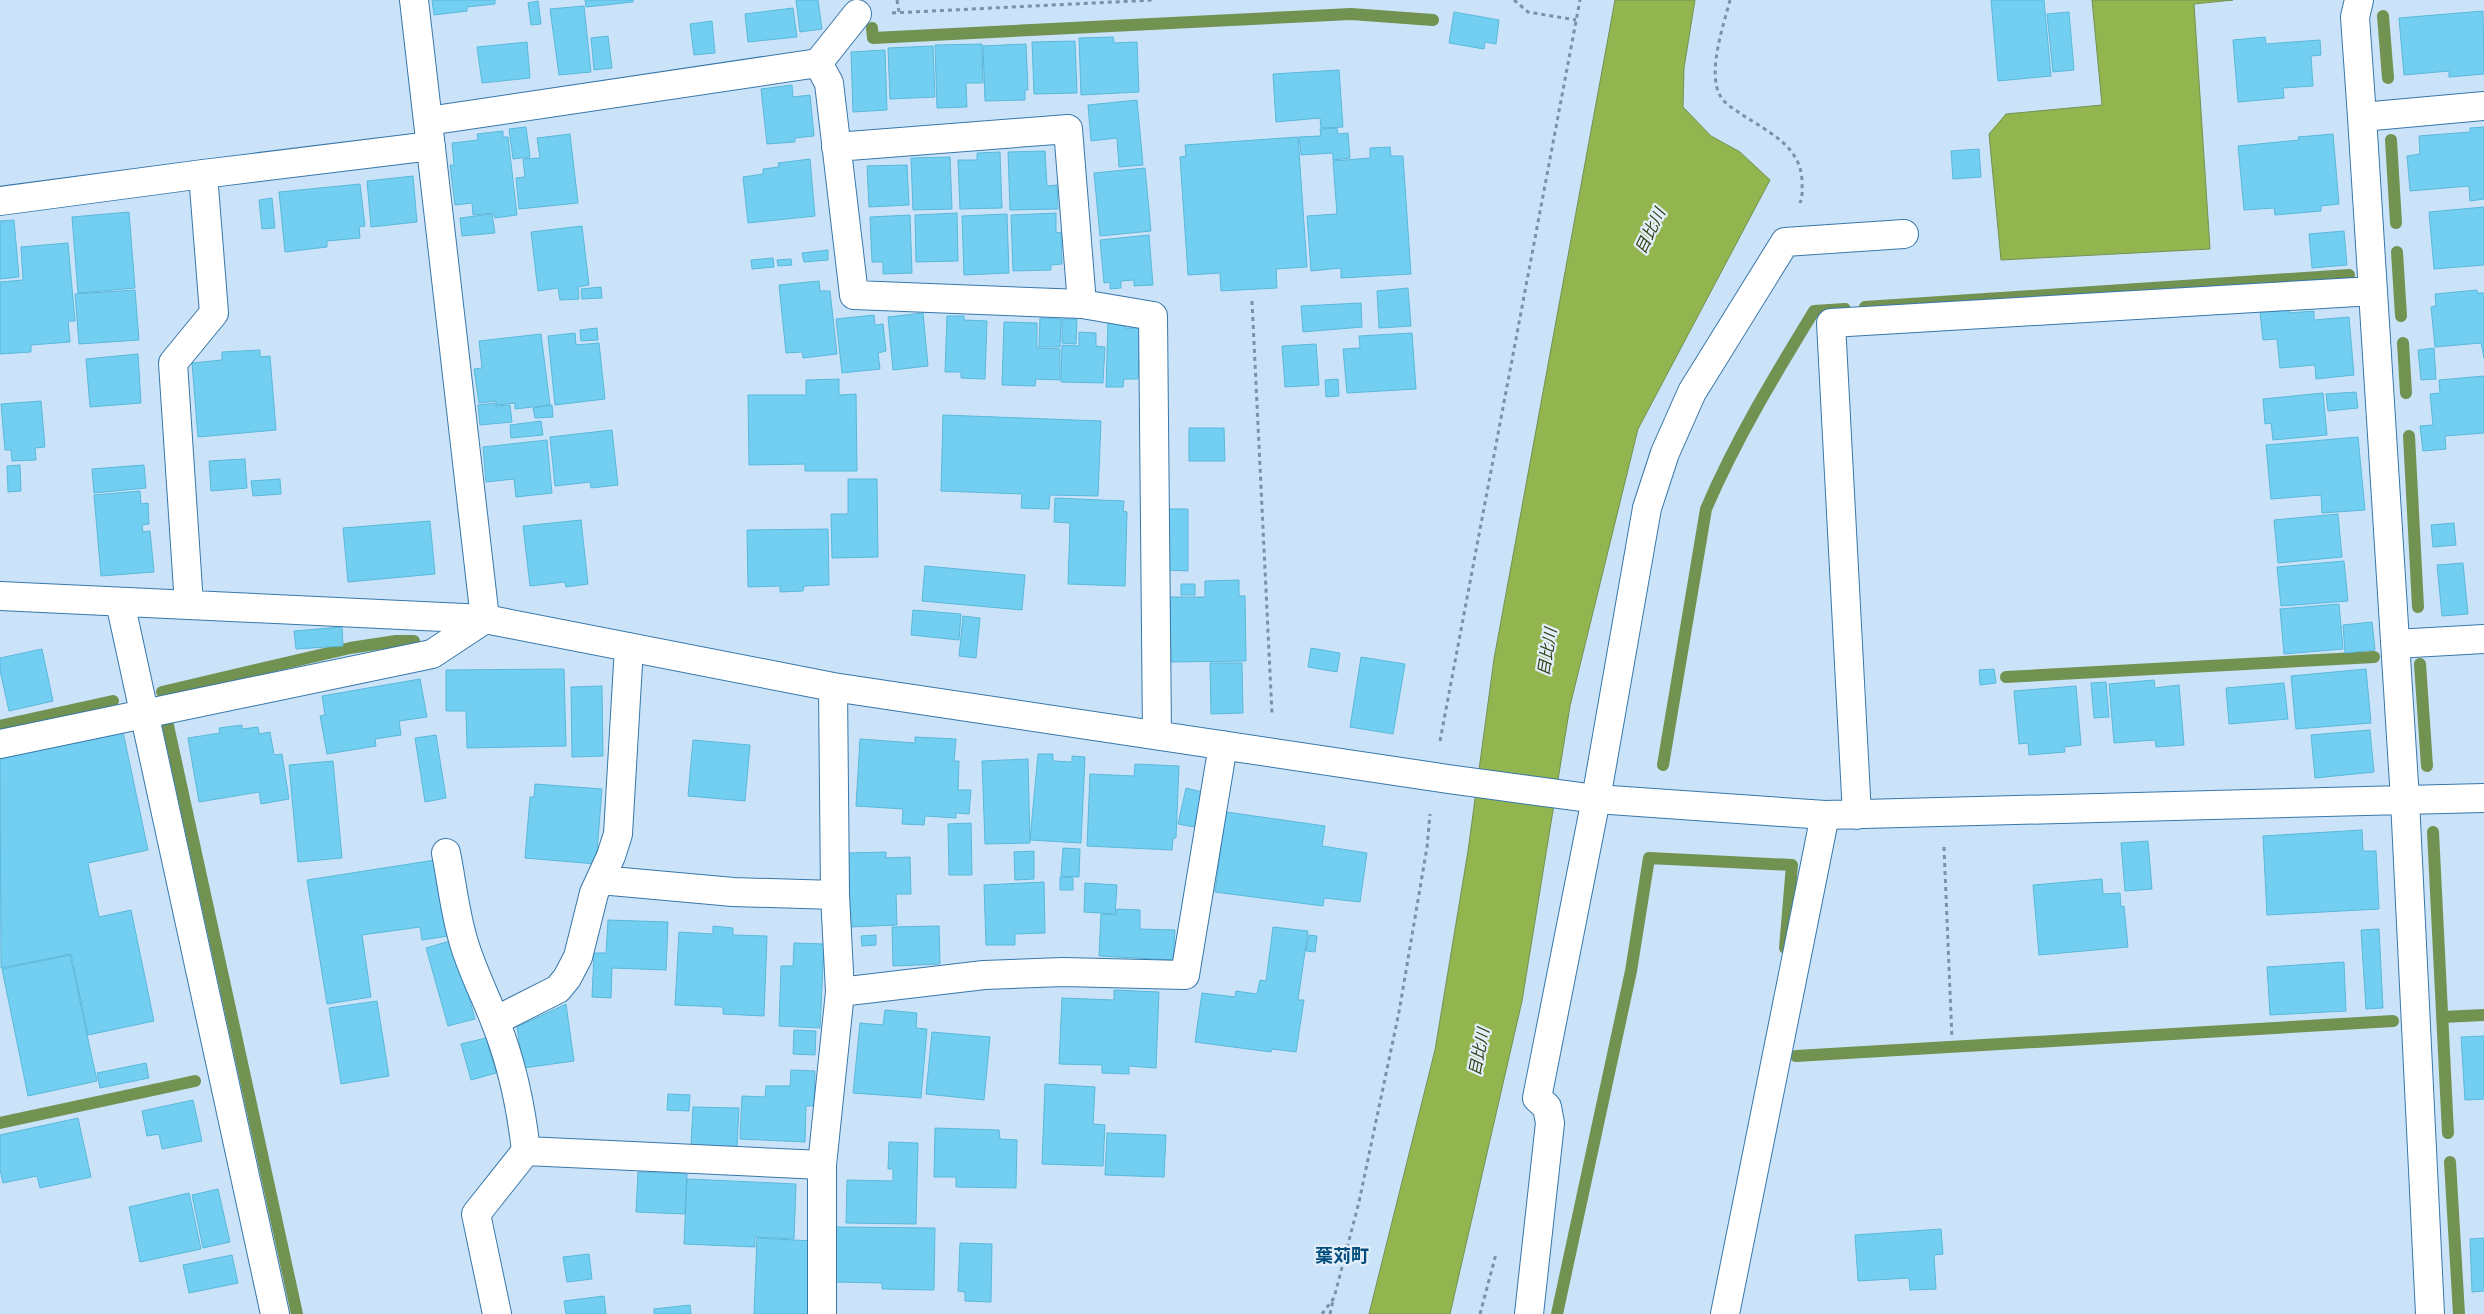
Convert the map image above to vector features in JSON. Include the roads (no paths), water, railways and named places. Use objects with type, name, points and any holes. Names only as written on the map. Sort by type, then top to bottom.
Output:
[{"type":"street","points":[[414,0],[484,619]]},
{"type":"street","points":[[2359,2],[2356,17],[2405,800],[2430,1314]]},
{"type":"street","points":[[0,201],[203,174],[818,63],[857,14]]},
{"type":"street","points":[[818,63],[829,83],[854,295],[1082,304],[1153,316],[1157,735]]},
{"type":"street","points":[[2362,117],[2484,106]]},
{"type":"street","points":[[836,147],[1068,129],[1082,304]]},
{"type":"street","points":[[189,605],[173,363],[214,313],[203,174]]},
{"type":"street","points":[[1529,1314],[1550,1123],[1547,1107],[1537,1098],[1590,798],[1647,508],[1662,462],[1692,392],[1785,242],[1904,234]]},
{"type":"street","points":[[1857,815],[1831,323],[2373,291]]},
{"type":"street","points":[[0,596],[484,619],[833,687],[1441,778],[1590,798],[1825,815],[2484,798]]},
{"type":"street","points":[[120,602],[275,1314]]},
{"type":"street","points":[[0,744],[432,654],[484,619]]},
{"type":"street","points":[[2395,644],[2484,639]]},
{"type":"street","points":[[495,1020],[558,989],[567,978],[578,957],[594,894],[618,834],[629,647]]},
{"type":"street","points":[[822,1314],[822,1165],[840,992],[835,895],[833,687]]},
{"type":"street","points":[[840,992],[994,974],[1063,972],[1185,975],[1222,745]]},
{"type":"street","points":[[1726,1314],[1825,815]]},
{"type":"street","points":[[446,853],[464,942],[513,1072],[521,1107],[526,1151],[476,1214],[497,1314]]},
{"type":"street","points":[[600,880],[733,892],[835,895]]},
{"type":"street","points":[[526,1151],[822,1165]]},
{"type":"water","name":"目比川","points":[[1615,0],[1695,0],[1684,68],[1683,107],[1711,136],[1740,152],[1770,180],[1638,429],[1570,706],[1522,1001],[1450,1314],[1369,1314],[1435,1050],[1468,851],[1494,659]]},
{"type":"water","points":[[2092,0],[2233,0],[2194,4],[2210,249],[2001,260],[1989,134],[2006,114],[2102,105]]},
{"type":"waterway","points":[[872,28],[873,38],[1351,14],[1433,20]]},
{"type":"waterway","points":[[2383,16],[2388,78]]},
{"type":"waterway","points":[[2391,140],[2396,223]]},
{"type":"waterway","points":[[2397,252],[2401,316]]},
{"type":"waterway","points":[[1865,307],[2349,275]]},
{"type":"waterway","points":[[1663,765],[1706,509],[1743,432],[1814,311],[1845,309]]},
{"type":"waterway","points":[[2403,343],[2406,393]]},
{"type":"waterway","points":[[2409,436],[2418,607]]},
{"type":"waterway","points":[[162,692],[350,648],[396,641],[414,641]]},
{"type":"waterway","points":[[2006,677],[2374,657]]},
{"type":"waterway","points":[[2420,664],[2427,766]]},
{"type":"waterway","points":[[0,726],[113,701]]},
{"type":"waterway","points":[[167,721],[297,1314]]},
{"type":"waterway","points":[[2433,832],[2448,1133]]},
{"type":"waterway","points":[[1557,1314],[1631,971],[1649,858],[1792,865],[1785,948]]},
{"type":"waterway","points":[[2442,1017],[2484,1015]]},
{"type":"waterway","points":[[1796,1056],[2393,1021]]},
{"type":"waterway","points":[[0,1123],[195,1081]]},
{"type":"waterway","points":[[2450,1162],[2459,1314]]},
{"type":"district","name":"葉苅町","points":[[1342,1256]]}]
